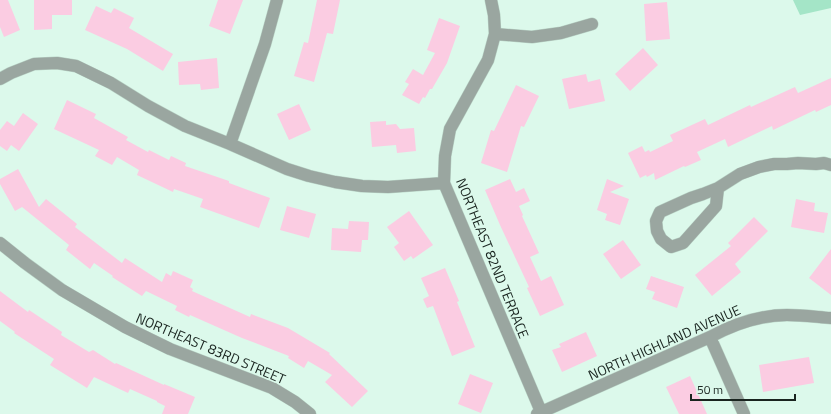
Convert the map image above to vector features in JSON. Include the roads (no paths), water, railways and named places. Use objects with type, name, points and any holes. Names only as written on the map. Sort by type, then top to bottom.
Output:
[{"type":"street","points":[[230,144],[265,44],[277,0]]},
{"type":"street","name":"NORTHEAST 82ND TERRACE","points":[[491,0],[494,14],[495,34],[488,60],[450,129],[445,156],[444,183],[540,413]]},
{"type":"street","points":[[495,34],[532,37],[562,33],[592,24]]},
{"type":"street","points":[[0,79],[34,64],[57,63],[76,66],[111,83],[148,106],[185,126],[287,169],[309,176],[362,186],[388,187],[444,183]]},
{"type":"street","points":[[718,188],[716,206],[683,243],[671,247],[661,239],[657,231],[656,221],[660,212],[690,198],[718,188],[740,174],[774,164],[798,162],[816,164],[830,163]]},
{"type":"street","name":"NORTHEAST 83RD STREET","points":[[0,243],[62,290],[125,327],[170,349],[272,388],[295,402],[310,414]]},
{"type":"street","name":"NORTH HIGHLAND AVENUE","points":[[540,413],[734,325],[760,318],[788,315],[831,318]]},
{"type":"street","points":[[710,337],[744,414]]}]
